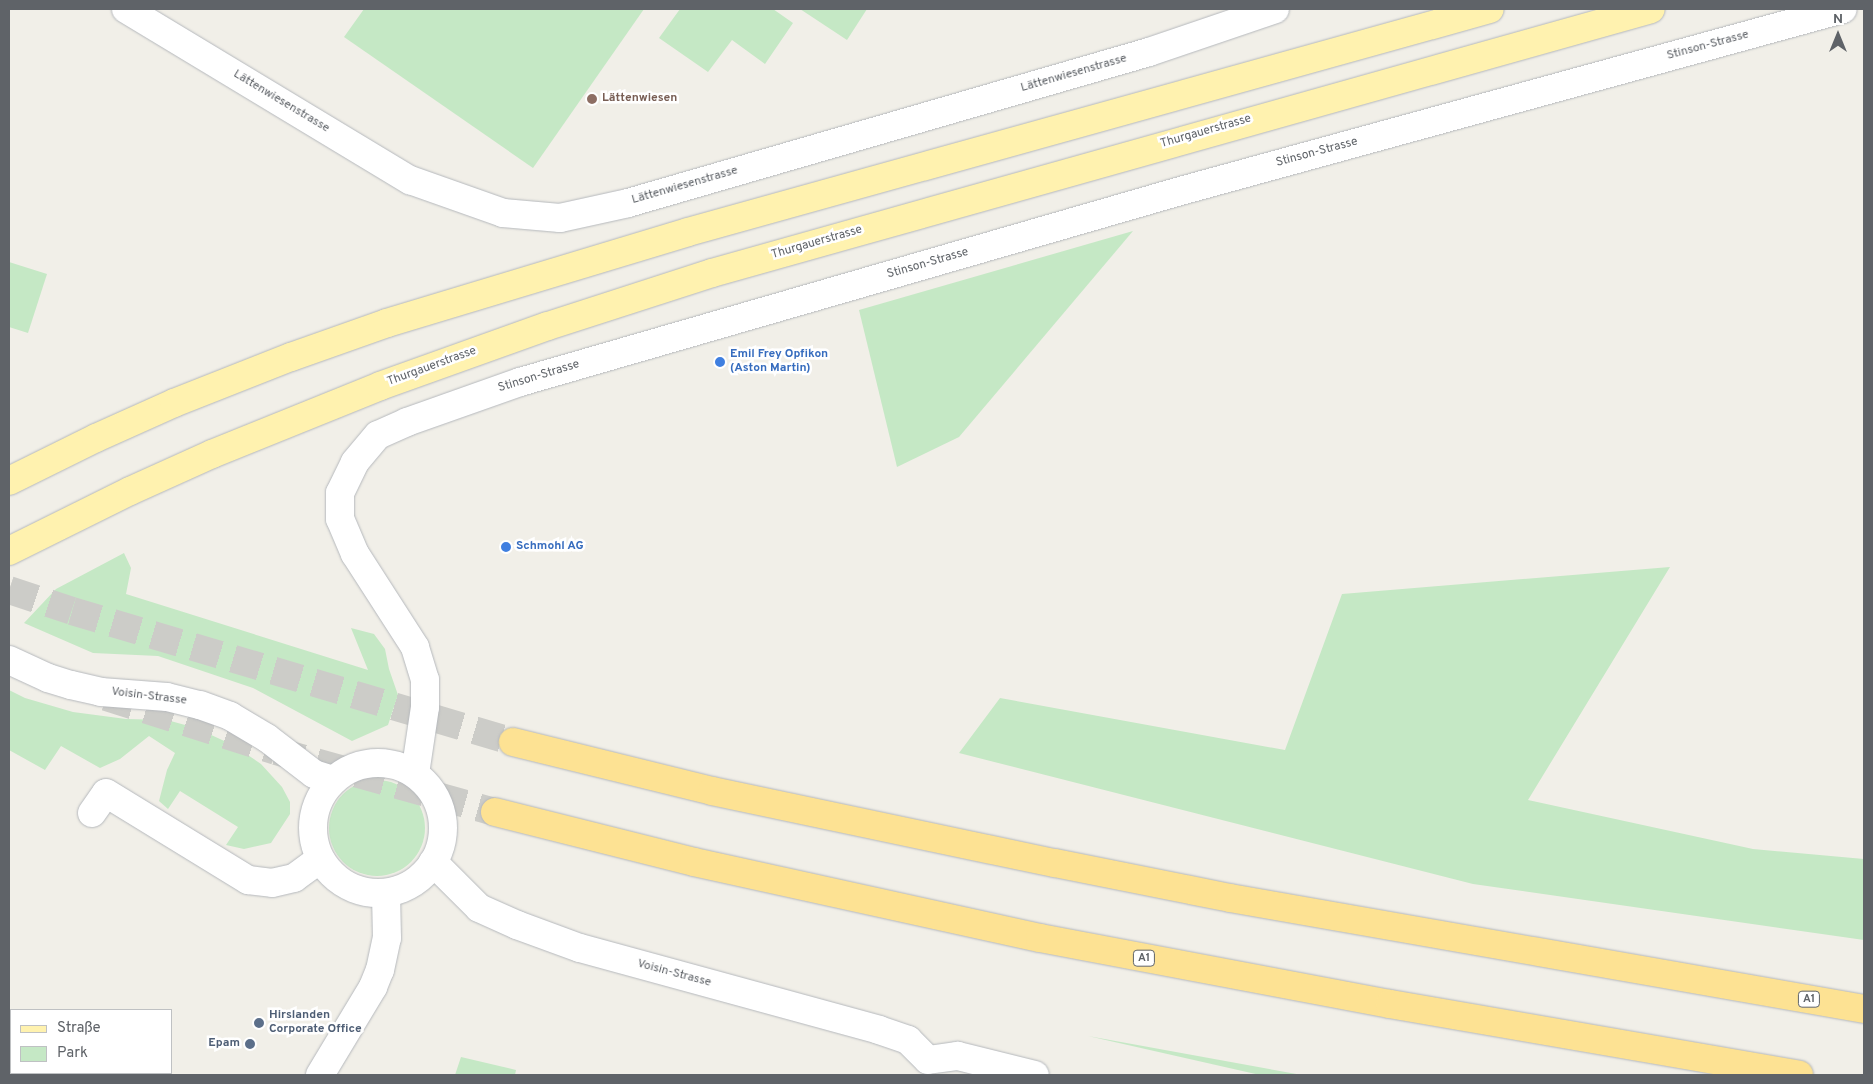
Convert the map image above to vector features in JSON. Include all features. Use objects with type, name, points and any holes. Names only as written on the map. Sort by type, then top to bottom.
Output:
[{"type":"highway","name":"A1","points":[[513,742],[712,791],[1064,865],[1240,899],[1864,1009]]},
{"type":"highway","name":"A1","points":[[495,812],[694,862],[1040,938],[1400,1006],[1799,1075]]},
{"type":"main road","points":[[9,482],[104,435],[198,394],[291,357],[396,320],[688,232],[1490,9]]},
{"type":"main road","name":"Thurgauerstrasse","points":[[9,552],[114,498],[212,454],[380,386],[558,323],[722,270],[1651,9]]},
{"type":"street","name":"Lättenwiesenstrasse","points":[[126,9],[410,180],[503,213],[560,218],[628,203],[1149,52],[1275,9]]},
{"type":"street","name":"Stinson-Strasse","points":[[415,774],[425,707],[425,680],[415,647],[355,554],[340,519],[340,493],[356,462],[378,435],[407,422],[520,382],[1175,193],[1843,9]]},
{"type":"street","name":"Voisin-Strasse","points":[[9,660],[48,678],[71,686],[102,692],[167,697],[200,705],[230,716],[267,738],[314,774],[333,780]]},
{"type":"street","points":[[373,763],[395,765],[415,774],[432,792],[442,815],[442,839],[433,862],[421,876],[404,887],[386,893],[360,890],[337,879],[320,859],[313,839],[313,818],[320,797],[333,780],[352,768],[373,763]]},
{"type":"street","points":[[92,813],[106,793],[248,880],[272,883],[294,878],[320,859]]},
{"type":"street","name":"Voisin-Strasse","points":[[433,862],[479,908],[517,925],[580,948],[879,1030],[908,1040],[927,1068]]},
{"type":"street","points":[[320,1075],[373,987],[380,970],[387,938],[386,893]]},
{"type":"street","points":[[927,1068],[958,1056],[1035,1075]]},
{"type":"green space","points":[[364,9],[644,9],[533,168],[344,37]]},
{"type":"green space","points":[[680,9],[773,9],[793,23],[765,64],[732,40],[708,72],[659,38]]},
{"type":"green space","points":[[800,9],[867,9],[847,40]]},
{"type":"green space","points":[[1133,231],[959,437],[897,467],[859,310]]},
{"type":"green space","points":[[9,262],[47,274],[28,333],[9,327]]},
{"type":"green space","points":[[124,553],[131,568],[126,594],[368,670],[351,628],[374,634],[385,649],[389,669],[398,695],[388,725],[352,741],[253,688],[158,656],[93,653],[24,623],[56,589]]},
{"type":"green space","points":[[1670,567],[1528,800],[1753,849],[1864,859],[1864,940],[1473,884],[959,753],[1000,698],[1285,750],[1342,594]]},
{"type":"green space","points":[[9,690],[25,698],[73,712],[126,719],[167,720],[196,728],[233,745],[261,764],[282,787],[290,802],[290,814],[271,843],[244,849],[226,845],[238,827],[180,791],[168,809],[159,801],[167,770],[175,753],[149,736],[120,759],[100,768],[61,746],[45,770],[9,750]]},
{"type":"green space","points":[[377,780],[395,783],[411,794],[422,810],[425,828],[422,846],[411,862],[395,873],[377,876],[359,873],[343,862],[332,846],[329,828],[332,810],[343,794],[359,783]]},
{"type":"green space","points":[[1088,1036],[1302,1075],[1260,1075]]},
{"type":"green space","points":[[461,1057],[516,1070],[515,1075],[455,1075]]},
{"type":"tunnel","points":[[9,590],[72,611],[513,742]]},
{"type":"tunnel","points":[[106,697],[276,751],[495,812]]},
{"type":"place","name":"Lättenwiesen","points":[[592,99]]},
{"type":"place","name":"Emil Frey Opfikon (Aston Martin)","points":[[720,362]]},
{"type":"place","name":"Schmohl AG","points":[[506,547]]},
{"type":"place","name":"Hirslanden Corporate Office","points":[[259,1023]]},
{"type":"place","name":"Epam","points":[[250,1044]]}]
